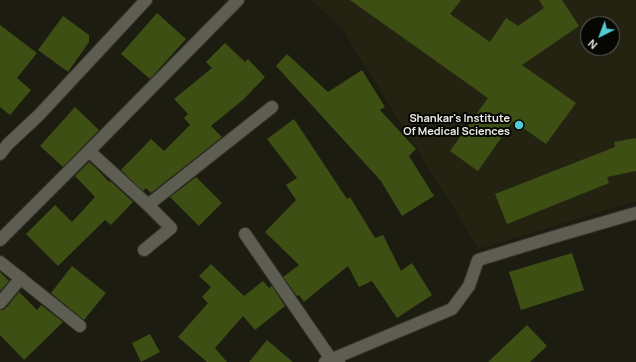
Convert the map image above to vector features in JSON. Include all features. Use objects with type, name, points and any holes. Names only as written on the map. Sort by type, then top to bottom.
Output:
[{"type":"street","points":[[0,154],[4,141],[39,115],[145,0]]},
{"type":"street","points":[[0,240],[90,151],[238,0]]},
{"type":"street","points":[[148,205],[272,107]]},
{"type":"street","points":[[90,151],[171,228],[144,250]]},
{"type":"street","points":[[245,234],[333,361],[452,309],[469,286],[478,260],[636,213]]},
{"type":"street","points":[[0,262],[80,326]]},
{"type":"street","points":[[0,302],[21,278]]},
{"type":"shaded area","name":"Shankar's Institute Of Medical Sciences","points":[[312,0],[636,0],[636,201],[479,249],[342,29]]},
{"type":"building","points":[[350,0],[461,0],[450,14],[490,42],[506,18],[518,26],[544,8],[539,0],[562,0],[579,26],[522,65],[576,103],[546,144],[513,121],[478,171],[450,151],[488,98]]},
{"type":"building","points":[[157,13],[186,39],[150,79],[121,54]]},
{"type":"building","points":[[63,16],[89,35],[89,42],[68,72],[38,50]]},
{"type":"building","points":[[0,25],[37,53],[17,78],[31,90],[10,115],[0,107]]},
{"type":"building","points":[[225,43],[245,62],[248,59],[265,77],[244,99],[211,126],[222,137],[151,193],[146,188],[143,191],[121,170],[151,139],[164,151],[190,125],[184,118],[188,114],[174,99],[212,68],[206,62]]},
{"type":"building","points":[[287,54],[328,92],[362,70],[385,107],[380,110],[416,149],[409,156],[434,196],[402,216],[381,181],[276,66]]},
{"type":"building","points":[[75,107],[99,130],[63,167],[40,146]]},
{"type":"building","points":[[294,119],[347,199],[350,197],[375,238],[383,235],[401,271],[412,263],[432,295],[397,318],[372,281],[359,287],[348,266],[304,302],[299,295],[297,296],[283,277],[299,265],[265,232],[296,200],[286,185],[297,178],[267,139]]},
{"type":"building","points":[[636,138],[636,171],[607,177],[609,183],[507,224],[495,194],[615,147],[614,142]]},
{"type":"building","points":[[89,162],[109,182],[110,181],[133,202],[111,225],[105,220],[58,266],[26,234],[55,205],[72,222],[95,197],[75,176]]},
{"type":"building","points":[[196,177],[222,203],[199,226],[170,197]]},
{"type":"building","points":[[572,253],[584,290],[521,310],[509,272]]},
{"type":"building","points":[[211,264],[244,296],[263,281],[269,288],[272,286],[285,306],[255,330],[243,316],[215,348],[227,362],[207,362],[178,337],[208,303],[202,297],[211,287],[199,276]]},
{"type":"building","points":[[72,266],[106,293],[84,320],[51,293]]},
{"type":"building","points":[[0,272],[9,281],[0,291]]},
{"type":"building","points":[[19,292],[37,310],[41,305],[63,322],[24,360],[0,335],[0,310],[6,308]]},
{"type":"building","points":[[527,325],[547,346],[530,362],[488,362]]},
{"type":"building","points":[[150,334],[160,352],[141,362],[132,343]]},
{"type":"building","points":[[267,340],[293,362],[249,362]]},
{"type":"place","name":"Shankar's Institute Of Medical Sciences","points":[[519,125]]}]
